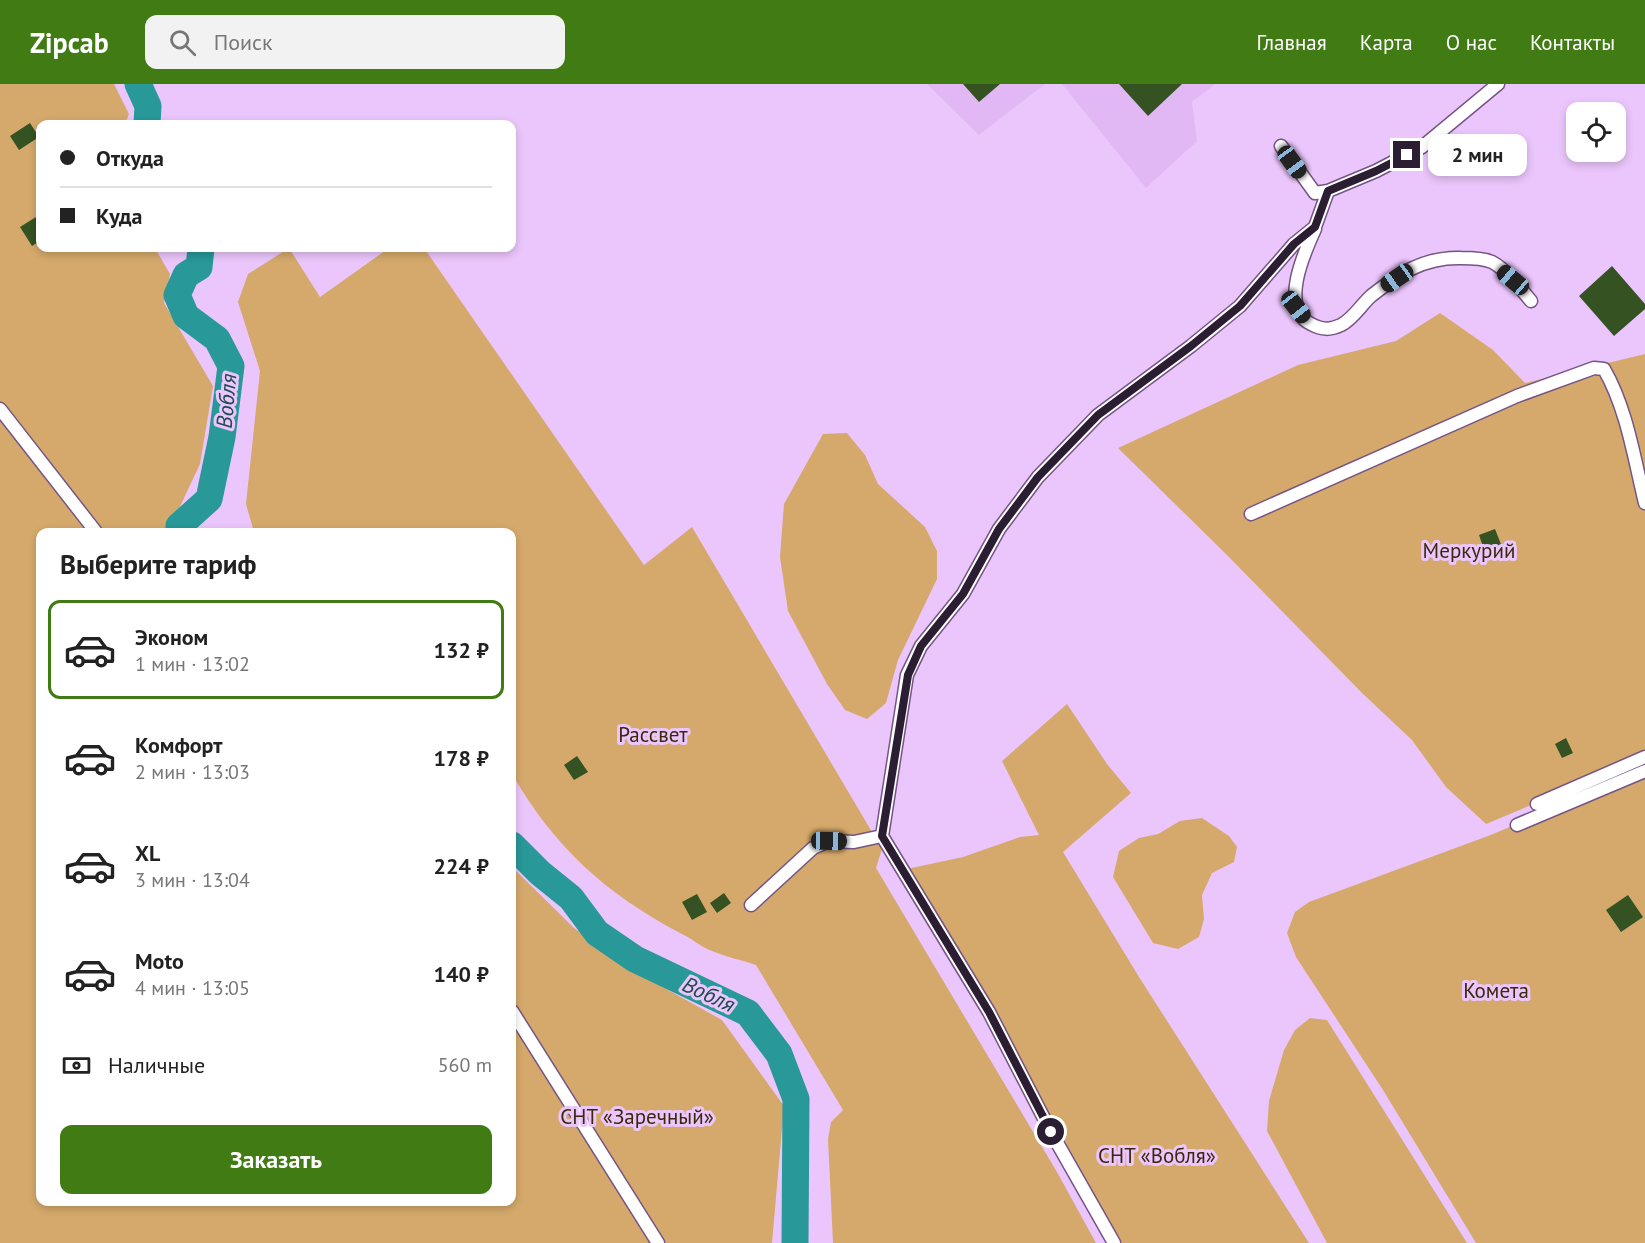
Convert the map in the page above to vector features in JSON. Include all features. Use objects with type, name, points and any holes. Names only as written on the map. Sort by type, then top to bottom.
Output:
[{"type":"street","points":[[1281,146],[1315,193],[1328,191],[1376,171],[1422,147],[1498,84]]},
{"type":"street","points":[[1328,191],[1305,251],[1294,295],[1296,307],[1308,323],[1326,330],[1343,324],[1369,298],[1411,267],[1444,258],[1473,258],[1492,262],[1513,280],[1531,301]]},
{"type":"street","points":[[1114,1243],[1051,1132],[989,1012],[882,836],[908,675],[921,646],[963,594],[999,529],[1038,477],[1098,415],[1191,346],[1240,306],[1294,244],[1315,227]]},
{"type":"street","points":[[1251,514],[1517,396],[1594,368],[1604,369],[1613,385],[1627,428],[1645,503]]},
{"type":"street","points":[[0,409],[93,528]]},
{"type":"street","points":[[1537,804],[1645,758]]},
{"type":"street","points":[[1517,825],[1645,771]]},
{"type":"street","points":[[751,905],[813,848],[829,841],[854,842],[882,836]]},
{"type":"street","points":[[516,1017],[658,1243]]},
{"type":"shaded area","points":[[927,84],[1045,84],[979,135]]},
{"type":"shaded area","points":[[1062,84],[1215,84],[1192,102],[1197,141],[1146,188]]},
{"type":"green space","name":"СНТ «Заречный»","points":[[0,84],[114,84],[129,114],[127,120],[36,120],[36,252],[157,252],[170,274],[164,303],[213,386],[200,464],[170,528],[36,528],[36,1206],[516,1206],[516,871],[574,928],[625,966],[722,1020],[784,1106],[772,1243],[0,1243]]},
{"type":"green space","name":"Рассвет","points":[[283,252],[292,252],[320,297],[383,252],[427,252],[644,565],[692,527],[882,849],[876,868],[1057,1172],[1096,1243],[833,1243],[828,1139],[831,1122],[843,1110],[756,965],[704,947],[653,918],[605,885],[564,846],[528,800],[516,780],[516,528],[253,528],[246,504],[260,371],[238,302],[248,274]]},
{"type":"green space","name":"Меркурий","points":[[1440,313],[1493,350],[1525,383],[1645,354],[1645,757],[1486,824],[1446,787],[1412,740],[1362,693],[1118,448],[1298,365],[1396,341]]},
{"type":"green space","points":[[847,433],[865,455],[878,484],[925,527],[937,551],[937,579],[898,660],[886,703],[867,719],[845,710],[827,684],[788,611],[780,557],[784,504],[823,434]]},
{"type":"green space","name":"СНТ «Вобля»","points":[[1067,704],[1107,764],[1131,793],[1063,852],[1139,977],[1309,1243],[1114,1243],[902,870],[963,857],[1020,837],[1039,835],[1002,761]]},
{"type":"green space","name":"Комета","points":[[1645,771],[1645,1243],[1476,1243],[1383,1090],[1296,957],[1287,933],[1295,912],[1309,902],[1488,836]]},
{"type":"green space","points":[[1202,818],[1229,836],[1237,847],[1234,862],[1212,873],[1202,895],[1204,919],[1199,937],[1178,949],[1153,943],[1113,877],[1119,851],[1139,838],[1158,834],[1180,821]]},
{"type":"green space","points":[[1310,1018],[1327,1020],[1467,1243],[1327,1243],[1267,1131],[1269,1101],[1284,1050],[1295,1030]]},
{"type":"building","points":[[963,84],[1000,84],[979,102]]},
{"type":"building","points":[[1119,84],[1182,84],[1148,116]]},
{"type":"building","points":[[30,123],[36,132],[36,139],[19,150],[10,136]]},
{"type":"building","points":[[36,217],[36,244],[32,246],[20,227]]},
{"type":"building","points":[[1612,266],[1645,304],[1645,309],[1614,336],[1579,296]]},
{"type":"building","points":[[1495,529],[1504,552],[1487,558],[1479,535]]},
{"type":"building","points":[[1566,738],[1573,753],[1562,758],[1555,744]]},
{"type":"building","points":[[577,756],[588,772],[574,780],[564,765]]},
{"type":"building","points":[[724,893],[731,903],[717,913],[710,903]]},
{"type":"building","points":[[697,894],[707,912],[692,920],[682,902]]},
{"type":"building","points":[[1628,895],[1643,917],[1621,932],[1606,910]]},
{"type":"waterway","name":"Вобля","points":[[138,84],[148,106],[147,120]]},
{"type":"waterway","name":"Вобля","points":[[179,528],[209,499],[222,437],[231,366],[217,339],[186,316],[177,295],[186,275],[199,267],[201,252]]},
{"type":"waterway","name":"Вобля","points":[[516,849],[540,873],[571,898],[597,933],[635,959],[748,1013],[779,1054],[796,1099],[795,1243]]},
{"type":"route","points":[[1051,1132],[989,1012],[882,836],[908,675],[921,646],[963,594],[999,529],[1038,477],[1098,415],[1191,346],[1240,306],[1294,244],[1315,227],[1328,191],[1407,155]]}]
